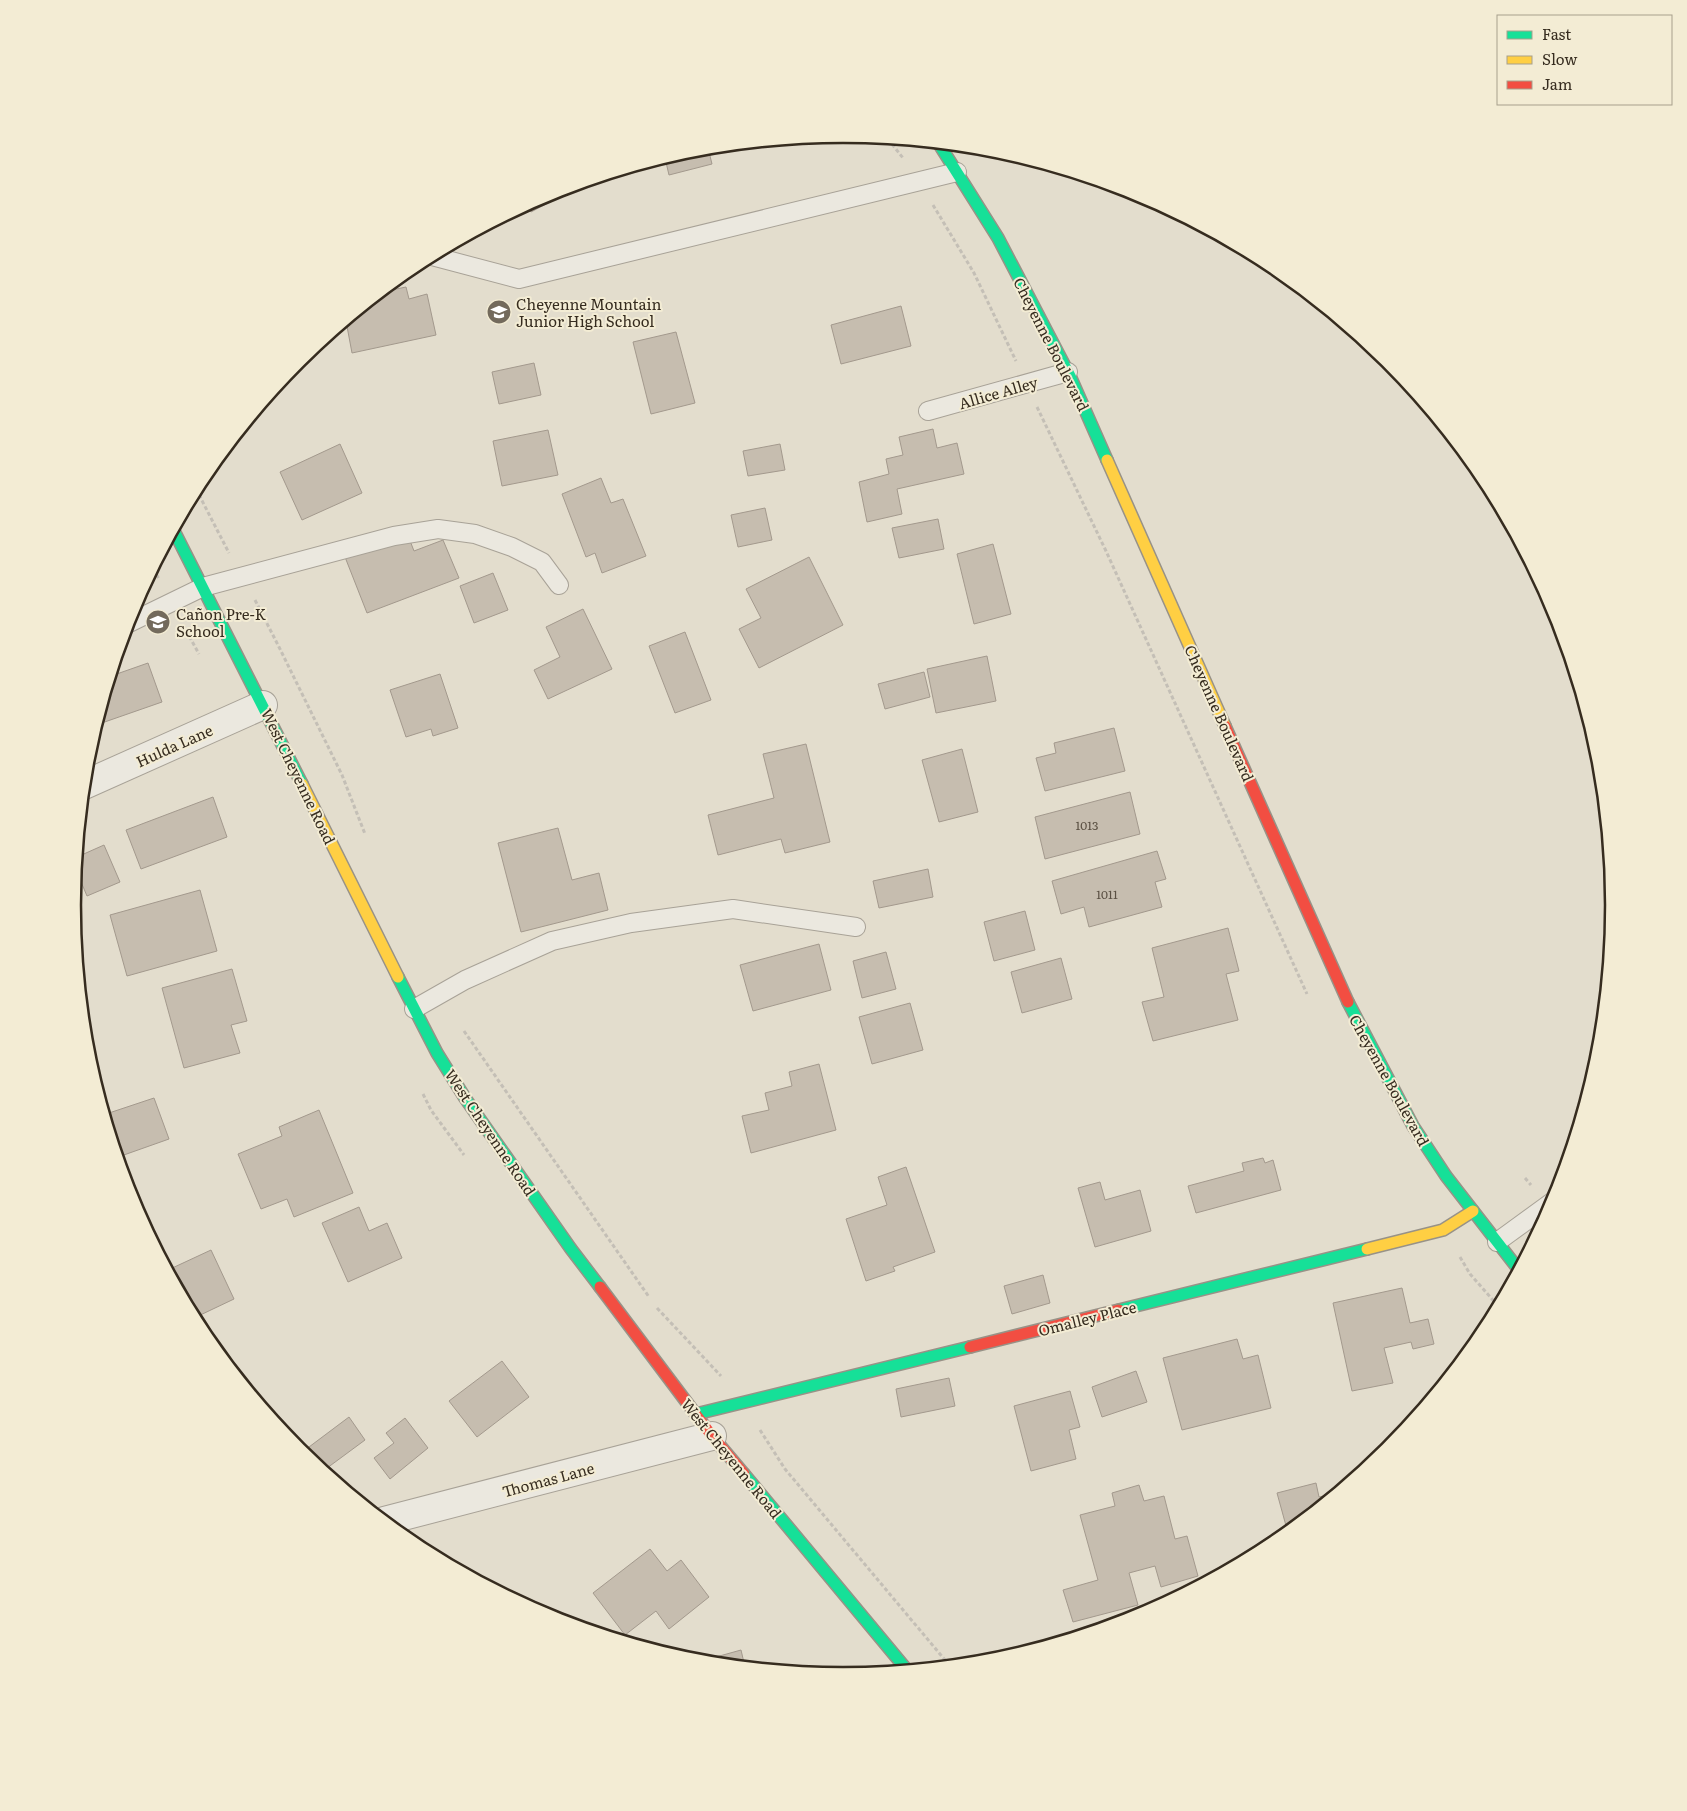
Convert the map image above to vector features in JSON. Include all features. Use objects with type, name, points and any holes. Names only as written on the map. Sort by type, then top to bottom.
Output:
[{"type":"main road","name":"Cheyenne Boulevard","points":[[943,150],[998,238],[1068,372],[1352,1012],[1413,1126],[1446,1176],[1515,1265]]},
{"type":"main road","name":"West Cheyenne Road","points":[[177,536],[264,705],[414,1009],[437,1053],[465,1098],[571,1249],[712,1436],[903,1665]]},
{"type":"main road","name":"Omalley Place","points":[[696,1414],[1443,1230],[1473,1212]]},
{"type":"street","name":"Hulda Lane","points":[[92,780],[264,705]]},
{"type":"street","name":"Thomas Lane","points":[[392,1519],[712,1436]]},
{"type":"lane","points":[[441,258],[518,279],[957,172]]},
{"type":"lane","name":"Allice Alley","points":[[928,412],[1068,372]]},
{"type":"lane","points":[[137,619],[203,587],[394,536],[438,529],[475,534],[512,547],[542,562],[559,585]]},
{"type":"lane","points":[[414,1009],[465,980],[552,941],[631,923],[733,909],[856,927]]},
{"type":"lane","points":[[1497,1242],[1543,1209]]},
{"type":"path","points":[[200,497],[279,647],[342,775],[367,841]]},
{"type":"path","points":[[441,994],[454,1018],[650,1298]]},
{"type":"path","points":[[656,1306],[720,1375],[763,1434],[784,1469],[945,1661]]},
{"type":"building","points":[[710,156],[712,164],[669,175],[667,164]]},
{"type":"building","points":[[406,287],[409,299],[427,294],[436,335],[352,353],[347,327],[396,289]]},
{"type":"building","points":[[901,306],[911,346],[841,364],[831,325]]},
{"type":"building","points":[[676,332],[695,403],[651,414],[633,342]]},
{"type":"building","points":[[534,363],[541,395],[499,404],[492,372]]},
{"type":"building","points":[[933,429],[937,448],[957,443],[964,474],[897,489],[902,514],[867,522],[859,482],[889,474],[886,459],[903,455],[899,437]]},
{"type":"building","points":[[548,430],[558,475],[502,486],[493,441]]},
{"type":"building","points":[[340,444],[362,493],[302,520],[280,472]]},
{"type":"building","points":[[780,444],[785,470],[748,476],[743,451]]},
{"type":"building","points":[[601,478],[611,503],[623,499],[646,556],[602,573],[595,553],[586,557],[562,494]]},
{"type":"building","points":[[765,508],[772,540],[738,547],[731,515]]},
{"type":"building","points":[[938,519],[944,549],[899,558],[892,528]]},
{"type":"building","points":[[407,533],[414,551],[443,540],[459,578],[367,613],[345,557]]},
{"type":"building","points":[[993,544],[1011,614],[974,624],[957,554]]},
{"type":"building","points":[[809,557],[843,625],[759,668],[739,629],[761,618],[746,589]]},
{"type":"building","points":[[493,573],[508,610],[474,623],[460,586]]},
{"type":"building","points":[[583,609],[612,669],[548,699],[534,670],[560,657],[546,627]]},
{"type":"building","points":[[685,632],[711,700],[675,713],[649,646]]},
{"type":"building","points":[[987,656],[996,701],[936,713],[927,669]]},
{"type":"building","points":[[148,663],[162,702],[104,722],[118,674]]},
{"type":"building","points":[[924,672],[930,697],[885,709],[878,684]]},
{"type":"building","points":[[440,674],[458,728],[433,736],[431,729],[406,737],[390,690]]},
{"type":"building","points":[[1114,728],[1125,771],[1045,791],[1036,758],[1056,753],[1054,743]]},
{"type":"building","points":[[806,744],[830,842],[785,853],[781,839],[718,855],[708,815],[774,798],[763,754]]},
{"type":"building","points":[[962,749],[978,812],[939,822],[922,760]]},
{"type":"building","points":[[1130,792],[1140,834],[1045,859],[1035,817]]},
{"type":"building","points":[[213,797],[227,837],[141,869],[126,830]]},
{"type":"building","points":[[558,828],[572,880],[599,873],[608,910],[521,932],[498,843]]},
{"type":"building","points":[[104,845],[120,882],[87,896],[82,884],[83,854]]},
{"type":"building","points":[[1157,851],[1166,879],[1155,882],[1162,907],[1089,927],[1084,907],[1061,914],[1052,881]]},
{"type":"building","points":[[928,869],[933,897],[879,908],[873,881]]},
{"type":"building","points":[[200,890],[217,951],[127,976],[110,915]]},
{"type":"building","points":[[1025,911],[1035,950],[994,961],[984,922]]},
{"type":"building","points":[[1228,928],[1239,971],[1226,974],[1238,1020],[1153,1041],[1142,1002],[1164,997],[1152,948]]},
{"type":"building","points":[[819,944],[831,990],[753,1011],[740,965]]},
{"type":"building","points":[[886,952],[896,989],[862,998],[853,961]]},
{"type":"building","points":[[1061,958],[1072,999],[1022,1013],[1011,972]]},
{"type":"building","points":[[232,969],[247,1021],[231,1025],[240,1053],[184,1068],[162,988]]},
{"type":"building","points":[[910,1003],[923,1050],[872,1064],[859,1017]]},
{"type":"building","points":[[819,1064],[836,1130],[751,1153],[742,1116],[769,1110],[765,1093],[792,1086],[789,1072]]},
{"type":"building","points":[[154,1098],[169,1139],[124,1155],[110,1113]]},
{"type":"building","points":[[319,1110],[353,1193],[294,1217],[287,1199],[261,1209],[238,1154],[282,1136],[279,1127]]},
{"type":"building","points":[[1263,1158],[1265,1163],[1273,1160],[1281,1190],[1196,1213],[1188,1186],[1244,1171],[1242,1163]]},
{"type":"building","points":[[906,1167],[935,1252],[893,1267],[895,1271],[866,1281],[846,1219],[887,1205],[878,1177]]},
{"type":"building","points":[[1100,1182],[1105,1200],[1140,1190],[1151,1231],[1095,1247],[1078,1188]]},
{"type":"building","points":[[359,1207],[369,1231],[387,1223],[402,1258],[348,1282],[322,1223]]},
{"type":"building","points":[[211,1250],[234,1299],[201,1315],[173,1268]]},
{"type":"building","points":[[1043,1275],[1050,1303],[1012,1314],[1004,1286]]},
{"type":"building","points":[[1402,1288],[1410,1323],[1428,1319],[1434,1344],[1413,1349],[1411,1342],[1384,1348],[1393,1383],[1352,1391],[1333,1303]]},
{"type":"building","points":[[1237,1339],[1243,1359],[1258,1355],[1271,1408],[1182,1430],[1163,1358]]},
{"type":"building","points":[[502,1361],[529,1397],[477,1437],[449,1401]]},
{"type":"building","points":[[1136,1371],[1147,1402],[1102,1417],[1092,1387]]},
{"type":"building","points":[[949,1378],[955,1406],[901,1417],[896,1389]]},
{"type":"building","points":[[1070,1391],[1080,1427],[1069,1430],[1076,1459],[1031,1471],[1014,1406]]},
{"type":"building","points":[[349,1417],[365,1440],[329,1467],[308,1447]]},
{"type":"building","points":[[405,1418],[428,1448],[390,1479],[374,1458],[394,1443],[386,1433]]},
{"type":"building","points":[[1316,1483],[1319,1497],[1326,1495],[1286,1526],[1277,1493]]},
{"type":"building","points":[[1139,1485],[1144,1501],[1164,1496],[1175,1539],[1187,1536],[1198,1576],[1161,1587],[1155,1566],[1129,1573],[1138,1605],[1073,1622],[1063,1590],[1098,1580],[1080,1515],[1115,1506],[1112,1493]]},
{"type":"building","points":[[650,1549],[667,1571],[681,1560],[709,1597],[669,1629],[656,1611],[625,1635],[593,1593]]},
{"type":"building","points":[[741,1650],[744,1661],[717,1657]]},
{"type":"traffic: fast","points":[[943,150],[998,238],[1070,376],[1107,460]]},
{"type":"traffic: fast","points":[[177,536],[302,784]]},
{"type":"traffic: fast","points":[[398,977],[437,1053],[465,1098],[571,1249],[600,1287]]},
{"type":"traffic: fast","points":[[1348,1002],[1413,1126],[1446,1176],[1515,1265]]},
{"type":"traffic: fast","points":[[1119,1310],[1367,1249]]},
{"type":"traffic: fast","points":[[696,1414],[970,1347]]},
{"type":"traffic: fast","points":[[744,1474],[903,1665]]},
{"type":"traffic: slow","points":[[1107,460],[1225,726]]},
{"type":"traffic: slow","points":[[302,784],[398,977]]},
{"type":"traffic: slow","points":[[1367,1249],[1443,1230],[1473,1211]]},
{"type":"traffic: jam","points":[[1225,726],[1348,1002]]},
{"type":"traffic: jam","points":[[600,1287],[712,1436],[744,1474]]},
{"type":"traffic: jam","points":[[970,1347],[1119,1310]]},
{"type":"place","name":"Cheyenne Mountain Junior High School","points":[[499,312]]},
{"type":"place","name":"Cañon Pre-K School","points":[[158,622]]}]
